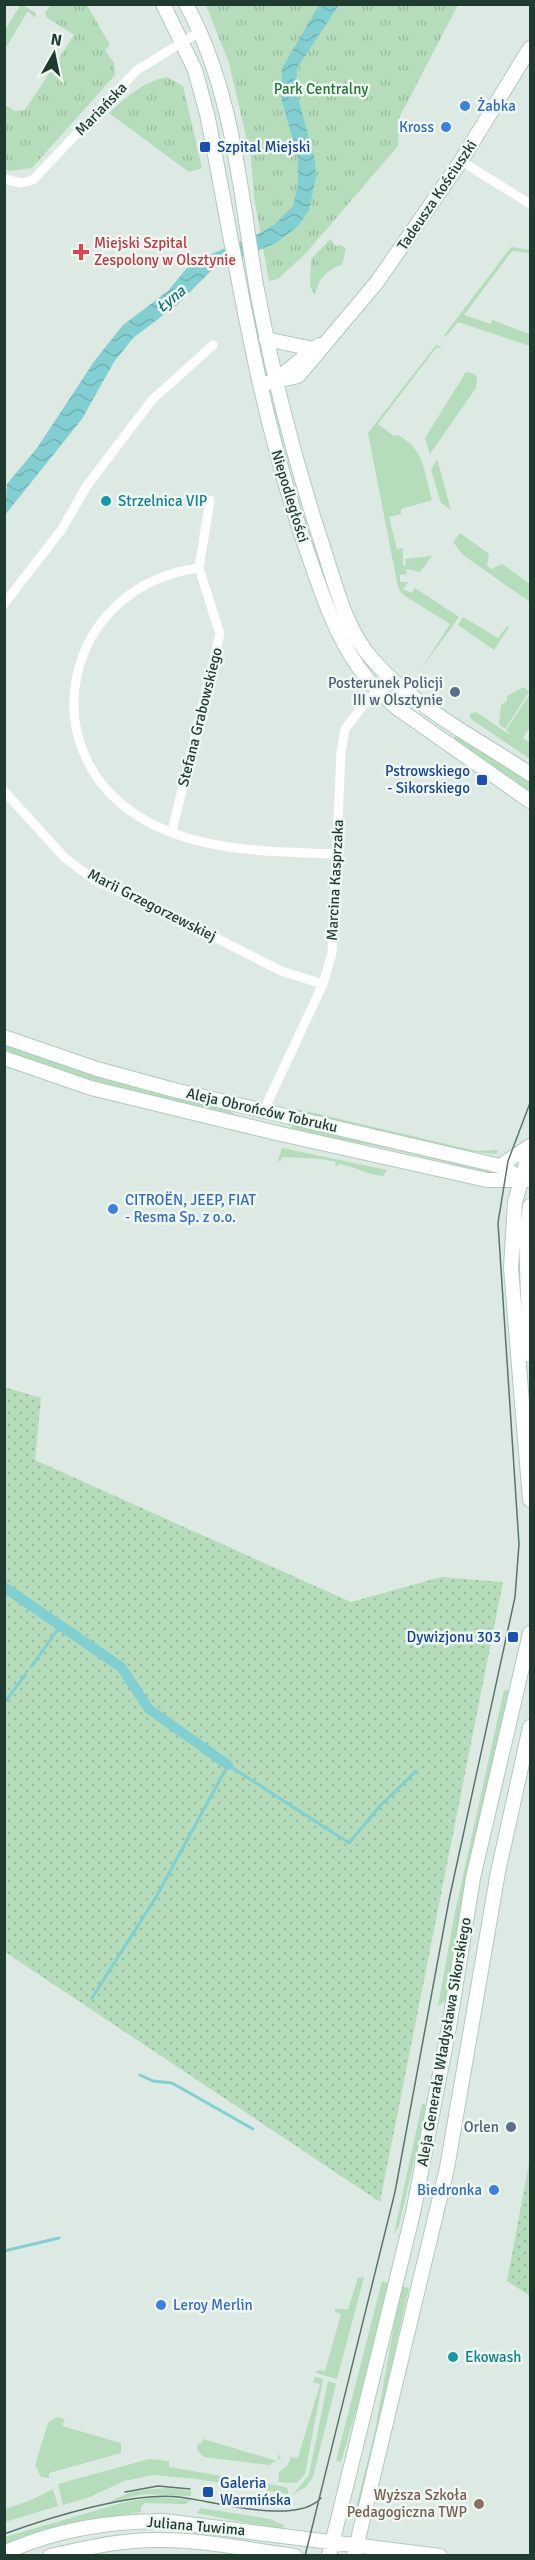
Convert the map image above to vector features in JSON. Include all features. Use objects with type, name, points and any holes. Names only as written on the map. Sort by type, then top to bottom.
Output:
[{"type":"main road","points":[[163,4],[183,41]]},
{"type":"main road","points":[[186,4],[201,31]]},
{"type":"main road","name":"Niepodległości","points":[[201,31],[227,112],[274,381],[301,479],[346,613],[357,638],[390,678],[454,724],[531,774]]},
{"type":"main road","name":"Niepodległości","points":[[183,41],[195,70],[207,114],[265,412],[294,515],[320,588],[344,644],[377,690],[442,740],[531,801]]},
{"type":"main road","name":"Tadeusza Kościuszki","points":[[260,385],[298,376],[377,282],[461,161],[531,48]]},
{"type":"main road","name":"Tadeusza Kościuszki","points":[[274,381],[334,334]]},
{"type":"main road","points":[[266,339],[313,349]]},
{"type":"main road","name":"Aleja Obrońców Tobruku","points":[[4,1036],[97,1069],[500,1166],[526,1179]]},
{"type":"main road","name":"Aleja Obrońców Tobruku","points":[[4,1058],[91,1088],[281,1134],[487,1180],[526,1179]]},
{"type":"main road","points":[[531,1148],[526,1179],[514,1213],[511,1268],[531,1500]]},
{"type":"main road","points":[[500,1166],[531,1148]]},
{"type":"main road","points":[[531,1206],[526,1236],[531,1355]]},
{"type":"main road","name":"Aleja Generała Władysława Sikorskiego","points":[[331,2549],[413,2213],[449,2027],[473,1878],[531,1633]]},
{"type":"main road","name":"Aleja Generała Władysława Sikorskiego","points":[[355,2551],[447,2168],[498,1872],[531,1727]]},
{"type":"main road","name":"Juliana Tuwima","points":[[4,2553],[79,2529],[143,2521],[186,2522],[331,2549],[440,2556]]},
{"type":"main road","name":"Juliana Tuwima","points":[[50,2556],[116,2542],[159,2540],[220,2544],[295,2556]]},
{"type":"street","name":"Mariańska","points":[[4,179],[21,183],[33,180],[137,70],[201,31]]},
{"type":"street","points":[[461,161],[531,204]]},
{"type":"street","points":[[4,604],[62,529],[86,487],[152,400],[213,345]]},
{"type":"street","name":"Stefana Grabowskiego","points":[[172,831],[220,634],[199,568],[210,500]]},
{"type":"street","points":[[199,568],[175,571],[119,602],[89,640],[76,671],[73,704],[79,740],[93,772],[120,802],[150,823],[172,831],[210,843],[243,849],[338,854]]},
{"type":"street","name":"Marcina Kasprzaka","points":[[264,1110],[323,984],[332,953],[341,753],[345,729],[377,690],[390,678]]},
{"type":"street","points":[[442,740],[454,724]]},
{"type":"street","name":"Marii Grzegorzewskiej","points":[[4,791],[64,857],[94,880],[187,922],[281,971],[323,984]]},
{"type":"green space","points":[[21,4],[36,13],[35,18],[28,11],[5,49],[5,30]]},
{"type":"green space","points":[[51,5],[87,5],[110,45],[105,50],[114,63],[115,75],[32,168],[9,171],[5,169],[7,161],[4,159],[5,105],[15,111],[25,110],[74,35],[46,17],[45,13]]},
{"type":"green space","name":"Park Centralny","points":[[206,5],[458,5],[400,116],[398,146],[306,253],[278,279],[269,281],[254,197],[251,158],[229,63]]},
{"type":"green space","points":[[167,77],[183,86],[202,168],[189,172],[109,113],[143,86]]},
{"type":"green space","points":[[330,239],[336,246],[341,245],[346,249],[342,265],[332,269],[324,276],[315,295],[310,286],[311,259]]},
{"type":"green space","points":[[511,247],[530,250],[530,253],[512,251],[464,315],[491,324],[492,320],[530,334],[530,346],[458,322],[442,338]]},
{"type":"green space","points":[[436,345],[443,347],[436,348],[378,424],[394,436],[398,435],[407,441],[419,455],[432,500],[401,509],[401,514],[389,517],[397,549],[403,548],[403,566],[406,565],[405,559],[432,556],[420,572],[406,569],[407,574],[400,575],[400,582],[408,582],[403,589],[412,593],[415,588],[459,617],[421,669],[450,624],[402,594],[398,587],[368,433]]},
{"type":"green space","points":[[466,372],[475,374],[476,388],[430,454],[425,438]]},
{"type":"green space","points":[[437,459],[451,510],[441,503],[431,470]]},
{"type":"green space","points":[[460,533],[489,554],[487,566],[492,569],[502,564],[530,584],[530,602],[463,555],[453,542]]},
{"type":"green space","points":[[463,617],[498,638],[507,626],[509,627],[494,650],[458,625]]},
{"type":"green space","points":[[524,687],[529,692],[505,729],[499,724],[501,705],[507,701],[507,696]]},
{"type":"green space","points":[[530,694],[530,727],[523,738],[530,743],[530,759],[471,719],[469,714],[476,712],[510,735],[506,730]]},
{"type":"green space","points":[[457,734],[530,783],[530,793],[456,742],[454,738]]},
{"type":"green space","points":[[5,1044],[226,1108],[238,1117],[79,1077],[5,1051]]},
{"type":"green space","points":[[297,1109],[476,1151],[498,1150],[497,1154],[463,1151],[295,1112]]},
{"type":"green space","points":[[292,1123],[492,1171],[492,1173],[390,1149],[291,1130]]},
{"type":"green space","points":[[282,1148],[387,1170],[383,1176],[340,1164],[335,1167],[336,1162],[322,1159],[282,1157],[281,1161],[278,1161]]},
{"type":"green space","points":[[4,1387],[41,1398],[35,1460],[351,1602],[441,1577],[503,1582],[380,2202],[5,1952]]},
{"type":"green space","points":[[504,1690],[510,1691],[509,1699],[472,1854],[446,2000],[438,2006],[455,1912]]},
{"type":"green space","points":[[422,2104],[425,2104],[424,2129],[399,2226],[394,2234]]},
{"type":"green space","points":[[530,2158],[530,2296],[507,2281]]},
{"type":"green space","points":[[364,2277],[337,2379],[316,2373],[317,2370],[325,2371],[341,2314],[335,2312],[335,2309],[348,2309],[358,2278]]},
{"type":"green space","points":[[382,2281],[389,2283],[368,2370],[341,2462],[336,2461]]},
{"type":"green space","points":[[401,2286],[409,2288],[357,2517],[354,2516],[375,2431]]},
{"type":"green space","points":[[315,2377],[323,2379],[305,2474],[297,2483],[278,2482],[279,2472],[287,2466],[291,2457],[298,2458],[320,2384],[313,2382]]},
{"type":"green space","points":[[328,2381],[336,2384],[313,2477],[306,2487],[293,2494],[309,2475]]},
{"type":"green space","points":[[57,2417],[65,2419],[62,2426],[121,2443],[121,2453],[49,2473],[49,2478],[41,2477],[35,2465],[48,2423]]},
{"type":"green space","points":[[203,2439],[276,2461],[269,2465],[204,2457],[197,2450],[198,2443],[201,2444]]},
{"type":"green space","points":[[149,2459],[169,2461],[169,2467],[285,2487],[288,2489],[288,2494],[196,2479],[153,2475],[124,2481],[90,2497],[63,2505],[58,2484]]},
{"type":"green space","points":[[167,2488],[191,2491],[191,2496],[144,2494],[107,2503],[133,2491]]},
{"type":"green space","points":[[53,2489],[58,2506],[5,2522],[5,2509],[29,2501]]},
{"type":"green space","points":[[158,2497],[190,2500],[186,2504],[145,2503],[141,2507],[141,2512],[100,2519],[5,2546],[5,2537],[125,2502]]},
{"type":"green space","points":[[201,2508],[270,2519],[284,2525],[283,2530],[197,2513]]},
{"type":"water","name":"Łyna","points":[[319,5],[339,5],[297,68],[296,90],[315,161],[316,177],[309,210],[298,226],[276,243],[213,269],[178,304],[133,338],[114,362],[82,419],[5,515],[7,484],[37,448],[95,360],[123,325],[168,291],[191,263],[262,232],[275,224],[293,206],[298,184],[298,158],[281,98],[282,68]]},
{"type":"waterway","points":[[4,1587],[121,1667],[149,1709],[228,1765]]},
{"type":"waterway","points":[[31,1667],[61,1625]]},
{"type":"waterway","points":[[4,1703],[26,1674]]},
{"type":"waterway","points":[[92,1998],[156,1897],[228,1765],[349,1843],[379,1807],[416,1771]]},
{"type":"waterway","points":[[140,2075],[153,2081],[172,2083],[253,2129]]},
{"type":"waterway","points":[[4,2251],[59,2238]]},
{"type":"tram line","points":[[305,2556],[395,2192],[449,1900],[515,1597],[519,1544],[498,1223],[508,1161],[530,1103]]},
{"type":"tram line","points":[[125,2492],[158,2486],[190,2489]]},
{"type":"tram line","points":[[4,2534],[91,2507],[139,2498],[179,2497],[254,2510],[274,2511],[309,2506],[321,2498]]},
{"type":"place","name":"Żabka","points":[[465,106]]},
{"type":"place","name":"Kross","points":[[446,127]]},
{"type":"place","name":"Szpital Miejski","points":[[205,147]]},
{"type":"place","name":"Miejski Szpital Zespolony w Olsztynie","points":[[81,252]]},
{"type":"place","name":"Strzelnica VIP","points":[[106,501]]},
{"type":"place","name":"Posterunek Policji III w Olsztynie","points":[[455,692]]},
{"type":"place","name":"Pstrowskiego - Sikorskiego","points":[[482,780]]},
{"type":"place","name":"CITROËN, JEEP, FIAT - Resma Sp. z o.o.","points":[[113,1209]]},
{"type":"place","name":"Dywizjonu 303","points":[[513,1637]]},
{"type":"place","name":"Orlen","points":[[511,2127]]},
{"type":"place","name":"Biedronka","points":[[494,2190]]},
{"type":"place","name":"Leroy Merlin","points":[[161,2305]]},
{"type":"place","name":"Ekowash","points":[[453,2357]]},
{"type":"place","name":"Galeria Warmińska","points":[[208,2492]]},
{"type":"place","name":"Wyższa Szkoła Pedagogiczna TWP","points":[[479,2504]]}]
